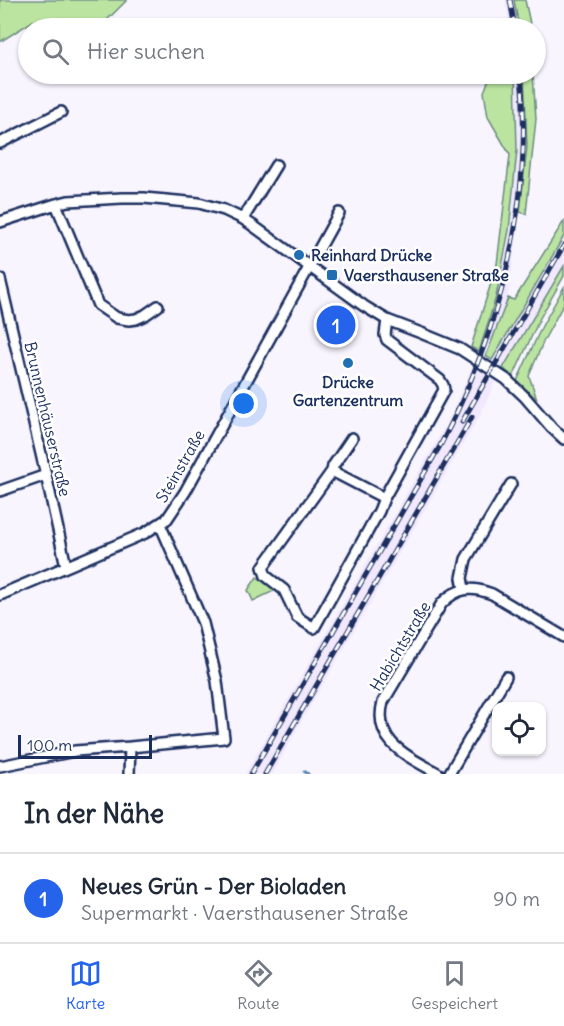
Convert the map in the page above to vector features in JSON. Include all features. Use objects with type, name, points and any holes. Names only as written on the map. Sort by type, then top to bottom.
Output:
[{"type":"street","points":[[0,143],[61,112]]},
{"type":"street","points":[[243,219],[276,165]]},
{"type":"street","points":[[0,222],[56,204],[81,199],[177,200],[224,210],[252,225],[308,267],[387,320],[448,344],[471,356],[511,384],[564,439]]},
{"type":"street","points":[[56,204],[98,304],[117,318],[129,320],[145,315],[158,306]]},
{"type":"street","points":[[308,267],[339,213]]},
{"type":"street","name":"Steinstraße","points":[[0,595],[145,533],[167,519],[308,267]]},
{"type":"street","name":"Brunnenhäuserstraße","points":[[0,279],[4,315],[46,475],[66,566]]},
{"type":"street","points":[[352,438],[332,471],[263,567],[266,576],[284,590],[297,617],[314,628],[444,390],[440,380],[387,340],[385,335],[387,320]]},
{"type":"street","points":[[332,471],[384,498]]},
{"type":"street","points":[[0,491],[46,475]]},
{"type":"street","points":[[511,484],[466,559],[462,578],[464,589],[477,589],[492,594],[564,637]]},
{"type":"street","points":[[0,766],[75,751],[225,738],[217,681],[203,623],[160,524]]},
{"type":"street","name":"Habichtstraße","points":[[439,774],[394,746],[384,731],[381,711],[383,702],[442,603],[448,597],[464,589]]},
{"type":"street","points":[[449,774],[506,677]]},
{"type":"street","points":[[129,774],[130,747]]},
{"type":"shaded area","points":[[505,0],[514,0],[517,18],[508,18]]},
{"type":"shaded area","points":[[515,84],[525,84],[527,146],[508,298],[486,356],[479,352],[496,297],[509,230],[517,151]]},
{"type":"shaded area","points":[[564,236],[564,266],[503,368],[492,360]]},
{"type":"shaded area","points":[[474,363],[497,378],[482,412],[298,727],[273,774],[245,774],[447,423]]},
{"type":"green space","points":[[0,0],[127,0],[109,18],[18,18],[18,31],[0,42]]},
{"type":"green space","points":[[514,0],[525,0],[529,18],[517,18]]},
{"type":"green space","points":[[487,84],[515,84],[517,150],[509,230],[496,297],[479,352],[471,347],[497,264],[510,155],[488,117],[484,92]]},
{"type":"green space","points":[[524,84],[534,84],[536,119],[526,214],[520,212],[527,146]]},
{"type":"green space","points":[[564,221],[564,236],[492,360],[486,356],[508,298],[514,300]]},
{"type":"green space","points":[[564,266],[564,276],[540,318],[513,377],[503,368]]},
{"type":"green space","points":[[564,287],[564,303],[544,340],[529,376],[537,399],[517,381],[542,326]]},
{"type":"green space","points":[[257,577],[276,590],[253,601],[248,590]]},
{"type":"waterway","points":[[304,771],[308,774]]},
{"type":"railway","points":[[510,0],[513,18]]},
{"type":"railway","points":[[251,774],[440,446],[480,358],[508,266],[516,219],[522,171],[521,84]]},
{"type":"railway","points":[[462,422],[564,245]]},
{"type":"railway","points":[[265,774],[472,417]]},
{"type":"place","name":"Reinhard Drücke","points":[[299,255]]},
{"type":"place","name":"Vaersthausener Straße","points":[[332,275]]},
{"type":"place","name":"Neues Grün - Der Bioladen","points":[[336,325]]},
{"type":"place","name":"Drücke Gartenzentrum","points":[[348,363]]}]
